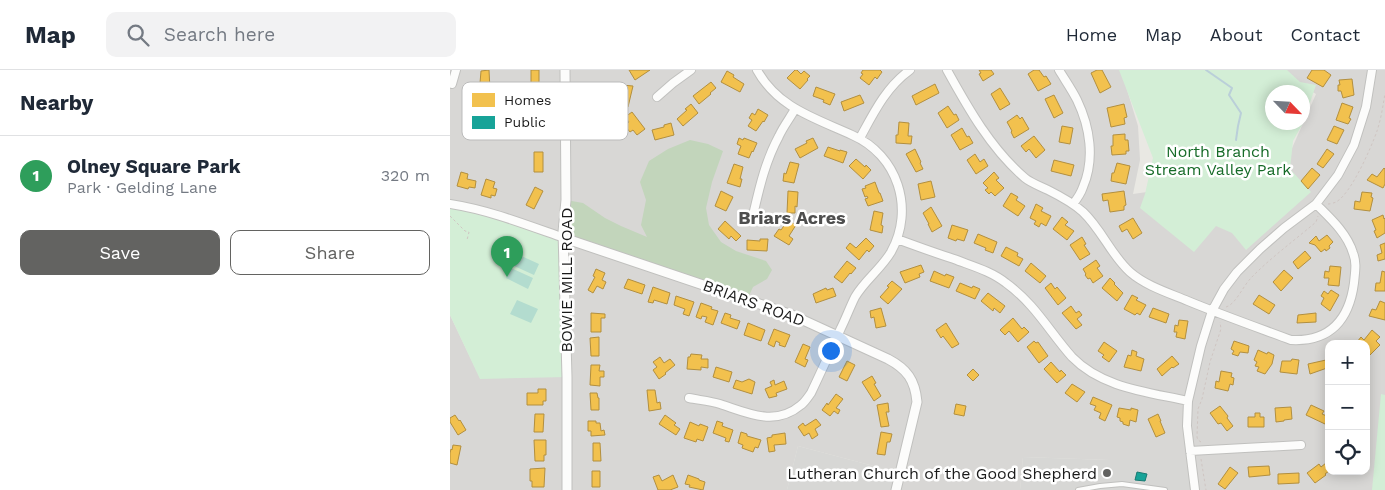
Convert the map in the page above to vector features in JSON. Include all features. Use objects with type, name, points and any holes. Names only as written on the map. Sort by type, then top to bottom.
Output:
[{"type":"street","points":[[452,84],[456,70]]},
{"type":"street","points":[[657,97],[691,70]]},
{"type":"street","points":[[689,398],[716,403],[759,417],[773,418],[787,414],[801,405],[811,394],[856,297],[886,260],[900,230],[902,198],[892,170],[884,159],[860,138],[795,109],[778,97],[757,70]]},
{"type":"street","points":[[860,138],[890,88],[910,70]]},
{"type":"street","points":[[947,70],[986,134],[999,151],[1025,178],[1074,204],[1084,213],[1131,273],[1165,292],[1291,340],[1304,341],[1315,339],[1327,333],[1338,324],[1347,308],[1353,291],[1356,267],[1353,252],[1345,237],[1319,207]]},
{"type":"street","points":[[1059,70],[1085,117],[1090,140],[1088,175],[1083,189],[1074,204]]},
{"type":"street","points":[[1195,490],[1187,426],[1188,401],[1201,346],[1212,311],[1224,289],[1237,272],[1260,249],[1284,228],[1319,207],[1354,145],[1366,107],[1372,70]]},
{"type":"street","points":[[754,211],[768,159],[779,135],[795,109]]},
{"type":"street","name":"BOWIE MILL ROAD","points":[[566,140],[566,200],[563,232],[567,377],[567,490]]},
{"type":"street","points":[[450,204],[468,206],[489,212],[564,238]]},
{"type":"street","name":"BRIARS ROAD","points":[[564,238],[774,309],[838,335],[894,362],[913,381],[917,402],[896,490]]},
{"type":"street","points":[[896,239],[981,269],[1005,282],[1032,306],[1077,361],[1097,375],[1124,387],[1188,401]]},
{"type":"street","points":[[1190,451],[1301,445]]},
{"type":"lane","points":[[1078,490],[1108,488],[1122,484],[1165,490]]},
{"type":"path","points":[[1206,490],[1201,466],[1202,442],[1197,437],[1198,408],[1221,329],[1220,321],[1224,307],[1230,306],[1250,278],[1316,222],[1319,207],[1340,199],[1352,184],[1363,165],[1377,131],[1385,93]]},
{"type":"path","points":[[450,216],[465,231],[469,232],[467,240]]},
{"type":"shaded area","points":[[450,70],[1121,70],[1138,126],[1140,160],[1133,194],[1281,173],[1300,130],[1310,130],[1310,108],[1316,94],[1310,90],[1310,85],[1301,85],[1276,70],[1385,70],[1385,428],[1376,490],[1195,490],[1190,460],[1023,457],[1020,490],[896,490],[900,473],[798,446],[787,490],[450,490],[450,315],[480,378],[450,203]]},
{"type":"shaded area","points":[[798,446],[900,473],[896,490],[787,490]]},
{"type":"shaded area","name":"Lutheran Church of the Good Shepherd","points":[[1023,457],[1191,460],[1195,490],[1020,490]]},
{"type":"green space","name":"North Branch Stream Valley Park","points":[[1119,70],[1287,70],[1300,82],[1316,85],[1310,103],[1310,85],[1265,85],[1265,130],[1299,130],[1293,141],[1290,169],[1311,192],[1246,250],[1232,233],[1216,226],[1194,252],[1140,208],[1153,158]]},
{"type":"green space","points":[[690,140],[708,144],[723,151],[712,182],[706,208],[709,225],[721,242],[736,251],[766,261],[772,270],[767,279],[753,287],[747,300],[564,238],[566,200],[583,203],[605,218],[647,237],[641,225],[646,200],[640,182],[649,161],[668,149]]},
{"type":"green space","points":[[450,204],[564,238],[567,377],[480,379],[450,315]]},
{"type":"green space","points":[[517,254],[539,264],[534,275],[512,265]]},
{"type":"green space","points":[[511,268],[533,278],[528,289],[506,278]]},
{"type":"green space","points":[[517,300],[538,309],[531,323],[510,314]]},
{"type":"green space","points":[[1381,394],[1385,395],[1385,490],[1372,490]]},
{"type":"building: Homes","points":[[489,70],[490,82],[480,82],[481,71]]},
{"type":"building: Homes","points":[[531,70],[539,70],[539,82],[531,82]]},
{"type":"building: Homes","points":[[629,70],[650,70],[635,80]]},
{"type":"building: Homes","points":[[795,70],[801,74],[804,71],[810,76],[800,89],[787,78]]},
{"type":"building: Homes","points":[[863,70],[880,70],[882,72],[869,85],[860,78]]},
{"type":"building: Homes","points":[[979,70],[991,70],[994,74],[983,81]]},
{"type":"building: Homes","points":[[1034,70],[1039,70],[1051,84],[1038,91],[1028,74]]},
{"type":"building: Homes","points":[[1102,70],[1111,87],[1100,93],[1091,73]]},
{"type":"building: Homes","points":[[1312,70],[1324,70],[1331,75],[1323,87],[1307,78]]},
{"type":"building: Homes","points":[[727,71],[744,84],[740,92],[721,82]]},
{"type":"building: Homes","points":[[1352,79],[1354,95],[1343,98],[1341,91],[1338,91],[1339,80]]},
{"type":"building: Homes","points":[[711,82],[716,88],[699,104],[693,96]]},
{"type":"building: Homes","points":[[935,84],[939,93],[916,105],[912,96]]},
{"type":"building: Homes","points":[[628,86],[633,86],[628,107]]},
{"type":"building: Homes","points":[[816,87],[835,94],[830,105],[823,102],[824,100],[813,96]]},
{"type":"building: Homes","points":[[1000,88],[1010,104],[1000,110],[991,94]]},
{"type":"building: Homes","points":[[860,95],[864,103],[844,111],[841,102]]},
{"type":"building: Homes","points":[[1054,95],[1063,113],[1054,118],[1045,99]]},
{"type":"building: Homes","points":[[1342,103],[1353,107],[1348,124],[1336,120]]},
{"type":"building: Homes","points":[[691,104],[698,113],[683,126],[677,119]]},
{"type":"building: Homes","points":[[1124,104],[1127,117],[1124,118],[1125,124],[1111,127],[1107,108]]},
{"type":"building: Homes","points":[[948,106],[959,120],[947,128],[938,113]]},
{"type":"building: Homes","points":[[758,109],[768,115],[756,131],[748,126],[752,120],[749,118],[752,113],[755,115]]},
{"type":"building: Homes","points":[[632,112],[645,129],[637,135],[633,130],[630,132],[628,130],[628,115]]},
{"type":"building: Homes","points":[[1017,115],[1020,119],[1022,117],[1029,129],[1014,138],[1007,122]]},
{"type":"building: Homes","points":[[899,122],[909,123],[908,136],[912,136],[911,144],[896,143]]},
{"type":"building: Homes","points":[[671,123],[674,135],[655,140],[652,130]]},
{"type":"building: Homes","points":[[1062,126],[1073,128],[1070,144],[1059,142]]},
{"type":"building: Homes","points":[[1334,126],[1344,130],[1337,144],[1327,140]]},
{"type":"building: Homes","points":[[962,128],[973,143],[960,150],[951,135]]},
{"type":"building: Homes","points":[[1125,134],[1125,140],[1128,140],[1129,151],[1126,151],[1126,154],[1112,155],[1113,135]]},
{"type":"building: Homes","points":[[1034,136],[1045,150],[1036,158],[1029,149],[1026,152],[1021,146]]},
{"type":"building: Homes","points":[[739,138],[757,143],[749,158],[738,154],[741,146],[737,144]]},
{"type":"building: Homes","points":[[813,138],[818,148],[800,158],[795,149]]},
{"type":"building: Homes","points":[[828,147],[847,152],[843,163],[824,156]]},
{"type":"building: Homes","points":[[915,149],[923,169],[916,172],[906,154]]},
{"type":"building: Homes","points":[[1327,149],[1334,154],[1323,168],[1317,164]]},
{"type":"building: Homes","points":[[534,152],[543,152],[543,172],[534,172]]},
{"type":"building: Homes","points":[[975,154],[980,162],[984,159],[988,166],[976,174],[967,160]]},
{"type":"building: Homes","points":[[856,159],[871,170],[863,179],[849,166]]},
{"type":"building: Homes","points":[[1054,160],[1074,165],[1071,176],[1051,171]]},
{"type":"building: Homes","points":[[790,162],[799,164],[794,183],[783,181],[784,173],[786,174]]},
{"type":"building: Homes","points":[[1117,163],[1130,166],[1126,184],[1111,181],[1112,173],[1114,173]]},
{"type":"building: Homes","points":[[734,164],[743,167],[740,187],[727,183]]},
{"type":"building: Homes","points":[[1312,168],[1320,175],[1308,189],[1301,181]]},
{"type":"building: Homes","points":[[1384,168],[1385,184],[1383,188],[1367,180],[1372,174],[1377,177]]},
{"type":"building: Homes","points":[[461,172],[468,174],[467,179],[476,181],[475,188],[469,187],[468,189],[457,186]]},
{"type":"building: Homes","points":[[994,172],[999,178],[996,180],[1004,188],[995,196],[985,190],[988,188],[983,183]]},
{"type":"building: Homes","points":[[486,179],[495,182],[493,188],[497,189],[495,196],[491,195],[491,198],[481,195]]},
{"type":"building: Homes","points":[[931,181],[935,197],[921,200],[918,184]]},
{"type":"building: Homes","points":[[875,182],[883,201],[868,206],[865,199],[868,198],[867,196],[865,197],[862,189]]},
{"type":"building: Homes","points":[[535,187],[543,191],[534,209],[526,205]]},
{"type":"building: Homes","points":[[721,191],[733,197],[726,211],[715,206]]},
{"type":"building: Homes","points":[[788,191],[798,192],[795,213],[787,213]]},
{"type":"building: Homes","points":[[1124,191],[1126,205],[1124,210],[1110,212],[1108,200],[1103,201],[1102,194]]},
{"type":"building: Homes","points":[[1362,192],[1372,193],[1371,197],[1373,198],[1370,211],[1354,209],[1355,201],[1360,202]]},
{"type":"building: Homes","points":[[1011,193],[1018,197],[1016,200],[1025,206],[1018,216],[1003,206]]},
{"type":"building: Homes","points":[[1036,204],[1043,208],[1041,211],[1051,216],[1046,226],[1041,223],[1039,227],[1034,224],[1036,221],[1030,218]]},
{"type":"building: Homes","points":[[931,207],[942,226],[932,232],[923,213]]},
{"type":"building: Homes","points":[[874,211],[883,213],[882,233],[870,230]]},
{"type":"building: Homes","points":[[1383,215],[1385,218],[1385,233],[1377,238],[1372,220]]},
{"type":"building: Homes","points":[[1062,217],[1068,222],[1065,225],[1074,231],[1067,240],[1053,229]]},
{"type":"building: Homes","points":[[1133,218],[1142,233],[1133,239],[1127,229],[1122,232],[1119,226]]},
{"type":"building: Homes","points":[[788,220],[796,225],[789,236],[793,239],[789,245],[774,236]]},
{"type":"building: Homes","points":[[725,221],[741,236],[736,241],[731,236],[729,239],[718,229]]},
{"type":"building: Homes","points":[[952,225],[968,230],[964,241],[948,238]]},
{"type":"building: Homes","points":[[978,234],[997,242],[993,253],[974,243]]},
{"type":"building: Homes","points":[[1327,235],[1333,242],[1326,251],[1325,249],[1321,252],[1315,245],[1309,243],[1316,236],[1319,241]]},
{"type":"building: Homes","points":[[1082,237],[1086,244],[1084,245],[1090,254],[1080,260],[1070,245]]},
{"type":"building: Homes","points":[[866,238],[874,246],[869,252],[867,250],[859,260],[846,248],[850,243],[856,248]]},
{"type":"building: Homes","points":[[760,239],[768,239],[767,251],[747,250],[747,240],[760,241]]},
{"type":"building: Homes","points":[[1385,243],[1385,259],[1378,261],[1377,255],[1382,253],[1380,245]]},
{"type":"building: Homes","points":[[1006,247],[1018,253],[1017,256],[1023,259],[1019,266],[1001,256]]},
{"type":"building: Homes","points":[[1305,251],[1311,258],[1298,269],[1293,262]]},
{"type":"building: Homes","points":[[1096,260],[1100,266],[1097,268],[1103,276],[1093,283],[1085,275],[1083,269]]},
{"type":"building: Homes","points":[[847,261],[856,268],[842,283],[834,277]]},
{"type":"building: Homes","points":[[1031,263],[1046,276],[1040,283],[1025,271]]},
{"type":"building: Homes","points":[[921,265],[924,272],[919,274],[920,277],[905,283],[900,272]]},
{"type":"building: Homes","points":[[1330,266],[1341,267],[1339,286],[1328,285],[1329,278],[1324,278],[1325,271],[1329,272]]},
{"type":"building: Homes","points":[[596,269],[605,273],[602,280],[606,282],[603,289],[597,286],[593,293],[588,290],[595,277],[593,276]]},
{"type":"building: Homes","points":[[1284,270],[1293,278],[1281,291],[1273,282]]},
{"type":"building: Homes","points":[[934,271],[945,276],[946,274],[954,277],[949,288],[930,281]]},
{"type":"building: Homes","points":[[1382,271],[1385,272],[1385,291],[1375,291],[1376,283],[1380,283]]},
{"type":"building: Homes","points":[[1110,278],[1123,293],[1117,301],[1102,288]]},
{"type":"building: Homes","points":[[628,279],[645,285],[642,294],[624,288]]},
{"type":"building: Homes","points":[[892,281],[902,289],[888,304],[880,297]]},
{"type":"building: Homes","points":[[960,283],[980,289],[975,299],[956,291]]},
{"type":"building: Homes","points":[[1051,283],[1066,298],[1058,305],[1045,288]]},
{"type":"building: Homes","points":[[653,287],[670,293],[667,304],[654,300],[653,303],[648,302]]},
{"type":"building: Homes","points":[[826,288],[827,290],[833,288],[836,296],[816,303],[813,294]]},
{"type":"building: Homes","points":[[1331,290],[1339,295],[1330,311],[1321,304],[1324,298],[1321,296],[1324,291],[1328,294]]},
{"type":"building: Homes","points":[[988,293],[1005,306],[1000,313],[994,308],[993,311],[981,301]]},
{"type":"building: Homes","points":[[1132,295],[1138,298],[1136,300],[1146,305],[1140,315],[1137,313],[1135,315],[1124,309]]},
{"type":"building: Homes","points":[[1259,295],[1275,305],[1269,314],[1253,304]]},
{"type":"building: Homes","points":[[676,296],[694,302],[689,316],[683,314],[685,309],[674,305]]},
{"type":"building: Homes","points":[[1380,301],[1385,303],[1385,320],[1369,316],[1372,309],[1376,310]]},
{"type":"building: Homes","points":[[701,303],[718,311],[713,325],[705,322],[707,317],[702,316],[701,319],[696,317]]},
{"type":"building: Homes","points":[[1071,306],[1076,313],[1079,311],[1082,315],[1077,319],[1082,325],[1076,329],[1062,313]]},
{"type":"building: Homes","points":[[881,308],[886,326],[876,328],[874,317],[871,318],[870,311]]},
{"type":"building: Homes","points":[[1153,308],[1169,314],[1166,323],[1149,317]]},
{"type":"building: Homes","points":[[591,313],[605,314],[605,318],[601,318],[601,332],[591,332]]},
{"type":"building: Homes","points":[[725,313],[731,315],[730,318],[740,321],[737,329],[721,323]]},
{"type":"building: Homes","points":[[1316,313],[1316,322],[1297,323],[1298,315]]},
{"type":"building: Homes","points":[[1013,318],[1022,329],[1024,327],[1029,332],[1018,342],[1009,331],[1005,335],[1000,330]]},
{"type":"building: Homes","points":[[1179,320],[1188,321],[1185,339],[1176,337],[1177,332],[1174,332],[1175,325],[1178,326]]},
{"type":"building: Homes","points":[[748,323],[765,330],[761,341],[744,335]]},
{"type":"building: Homes","points":[[946,323],[959,344],[952,348],[943,336],[941,338],[936,330]]},
{"type":"building: Homes","points":[[774,329],[790,335],[785,347],[779,345],[780,343],[776,341],[774,347],[768,344]]},
{"type":"building: Homes","points":[[1372,330],[1380,337],[1376,341],[1380,345],[1370,355],[1370,340],[1364,340]]},
{"type":"building: Homes","points":[[599,337],[599,356],[591,356],[590,338]]},
{"type":"building: Homes","points":[[1034,341],[1038,342],[1048,356],[1039,363],[1027,347]]},
{"type":"building: Homes","points":[[1234,341],[1249,346],[1248,353],[1240,352],[1238,356],[1232,354],[1234,351],[1231,349]]},
{"type":"building: Homes","points":[[1104,342],[1117,351],[1109,362],[1098,351]]},
{"type":"building: Homes","points":[[803,344],[810,347],[805,359],[808,360],[805,367],[795,362]]},
{"type":"building: Homes","points":[[1132,350],[1137,352],[1136,356],[1144,359],[1141,371],[1124,367],[1128,355],[1131,356]]},
{"type":"building: Homes","points":[[1258,350],[1274,355],[1272,364],[1265,374],[1257,371],[1259,367],[1255,366],[1257,362],[1254,360]]},
{"type":"building: Homes","points":[[691,354],[702,355],[701,359],[708,359],[708,368],[701,367],[701,370],[687,369],[688,357]]},
{"type":"building: Homes","points":[[1172,356],[1179,364],[1172,367],[1162,376],[1157,369]]},
{"type":"building: Homes","points":[[660,357],[664,363],[670,359],[675,365],[659,379],[653,370],[657,367],[653,362]]},
{"type":"building: Homes","points":[[1292,359],[1299,360],[1297,374],[1280,372],[1282,361],[1291,361]]},
{"type":"building: Homes","points":[[1325,360],[1325,369],[1310,374],[1308,364]]},
{"type":"building: Homes","points":[[847,361],[855,365],[847,381],[839,377]]},
{"type":"building: Homes","points":[[1051,362],[1060,372],[1061,370],[1066,375],[1057,383],[1044,369]]},
{"type":"building: Homes","points":[[591,365],[600,365],[599,371],[604,371],[604,377],[600,377],[600,386],[590,385]]},
{"type":"building: Homes","points":[[716,367],[732,372],[729,382],[713,377]]},
{"type":"building: Homes","points":[[973,369],[979,375],[973,381],[967,375]]},
{"type":"building: Homes","points":[[1221,371],[1232,373],[1231,377],[1234,378],[1233,385],[1230,384],[1228,391],[1215,388],[1216,381],[1219,382]]},
{"type":"building: Homes","points":[[872,376],[881,396],[874,401],[862,382]]},
{"type":"building: Homes","points":[[749,379],[755,382],[752,394],[733,388],[736,380],[742,382]]},
{"type":"building: Homes","points":[[774,380],[775,385],[784,381],[787,389],[776,393],[777,396],[769,398],[765,389],[772,386],[770,382]]},
{"type":"building: Homes","points":[[1072,384],[1085,392],[1077,402],[1065,393]]},
{"type":"building: Homes","points":[[538,389],[546,389],[546,401],[543,401],[543,405],[527,405],[527,393],[538,393]]},
{"type":"building: Homes","points":[[647,390],[655,390],[657,403],[660,402],[661,409],[649,411]]},
{"type":"building: Homes","points":[[590,393],[597,393],[599,410],[591,410]]},
{"type":"building: Homes","points":[[836,394],[843,399],[836,408],[840,410],[838,414],[834,411],[830,416],[822,410]]},
{"type":"building: Homes","points":[[1093,397],[1112,405],[1105,421],[1099,418],[1101,413],[1094,410],[1096,406],[1090,404]]},
{"type":"building: Homes","points":[[888,403],[889,412],[886,412],[889,426],[881,427],[877,405]]},
{"type":"building: Homes","points":[[956,404],[966,406],[964,416],[954,414]]},
{"type":"building: Homes","points":[[1311,405],[1324,411],[1322,414],[1325,415],[1325,424],[1306,415]]},
{"type":"building: Homes","points":[[1220,406],[1233,426],[1227,431],[1221,423],[1218,424],[1210,413]]},
{"type":"building: Homes","points":[[1291,407],[1292,419],[1276,422],[1275,408]]},
{"type":"building: Homes","points":[[1119,408],[1138,410],[1136,422],[1130,420],[1129,426],[1123,424],[1120,418],[1117,417]]},
{"type":"building: Homes","points":[[1255,413],[1260,413],[1260,417],[1264,417],[1264,427],[1248,427],[1248,417],[1255,417]]},
{"type":"building: Homes","points":[[535,414],[544,414],[543,432],[534,432]]},
{"type":"building: Homes","points":[[1158,414],[1165,433],[1156,437],[1148,419]]},
{"type":"building: Homes","points":[[455,415],[466,430],[458,435],[450,422],[450,418]]},
{"type":"building: Homes","points":[[665,415],[676,423],[674,425],[680,429],[676,435],[659,424]]},
{"type":"building: Homes","points":[[816,419],[821,425],[815,429],[818,435],[812,439],[809,433],[804,436],[798,427],[803,423],[805,426]]},
{"type":"building: Homes","points":[[588,421],[600,423],[601,431],[604,430],[605,435],[591,436],[591,431],[588,431]]},
{"type":"building: Homes","points":[[717,421],[723,423],[722,426],[733,430],[729,442],[725,441],[726,438],[713,433]]},
{"type":"building: Homes","points":[[690,422],[708,427],[703,441],[697,439],[696,442],[684,438]]},
{"type":"building: Homes","points":[[741,432],[761,440],[758,448],[755,447],[753,452],[742,448],[743,445],[738,443]]},
{"type":"building: Homes","points":[[881,432],[892,434],[890,442],[887,442],[885,455],[877,454]]},
{"type":"building: Homes","points":[[785,433],[786,444],[774,445],[775,451],[769,452],[767,438],[772,437],[772,435]]},
{"type":"building: Homes","points":[[534,440],[546,440],[544,461],[535,461]]},
{"type":"building: Homes","points":[[593,443],[600,443],[601,461],[593,461]]},
{"type":"building: Homes","points":[[453,445],[461,446],[457,465],[450,463],[450,453]]},
{"type":"building: Homes","points":[[1319,464],[1321,467],[1325,464],[1326,475],[1315,483],[1307,473]]},
{"type":"building: Homes","points":[[1269,466],[1270,475],[1249,477],[1248,467]]},
{"type":"building: Homes","points":[[1230,467],[1238,473],[1225,489],[1218,484]]},
{"type":"building: Homes","points":[[545,468],[544,487],[532,487],[530,469]]},
{"type":"building: Homes","points":[[592,471],[600,471],[600,487],[592,487]]},
{"type":"building: Homes","points":[[1299,473],[1299,483],[1278,484],[1278,474]]},
{"type":"building: Homes","points":[[659,475],[662,481],[673,475],[678,487],[670,490],[658,490],[653,477]]},
{"type":"building: Homes","points":[[688,475],[705,482],[703,490],[689,487],[690,485],[685,484]]},
{"type":"building: Public","points":[[1137,472],[1147,474],[1145,481],[1135,480]]},
{"type":"waterway","points":[[1206,70],[1232,88],[1229,95],[1241,113],[1236,140]]},
{"type":"place","name":"Olney Square Park","points":[[507,277]]},
{"type":"place","name":"Lutheran Church of the Good Shepherd","points":[[1107,473]]},
{"type":"district","name":"Briars Acres","points":[[792,217]]}]
